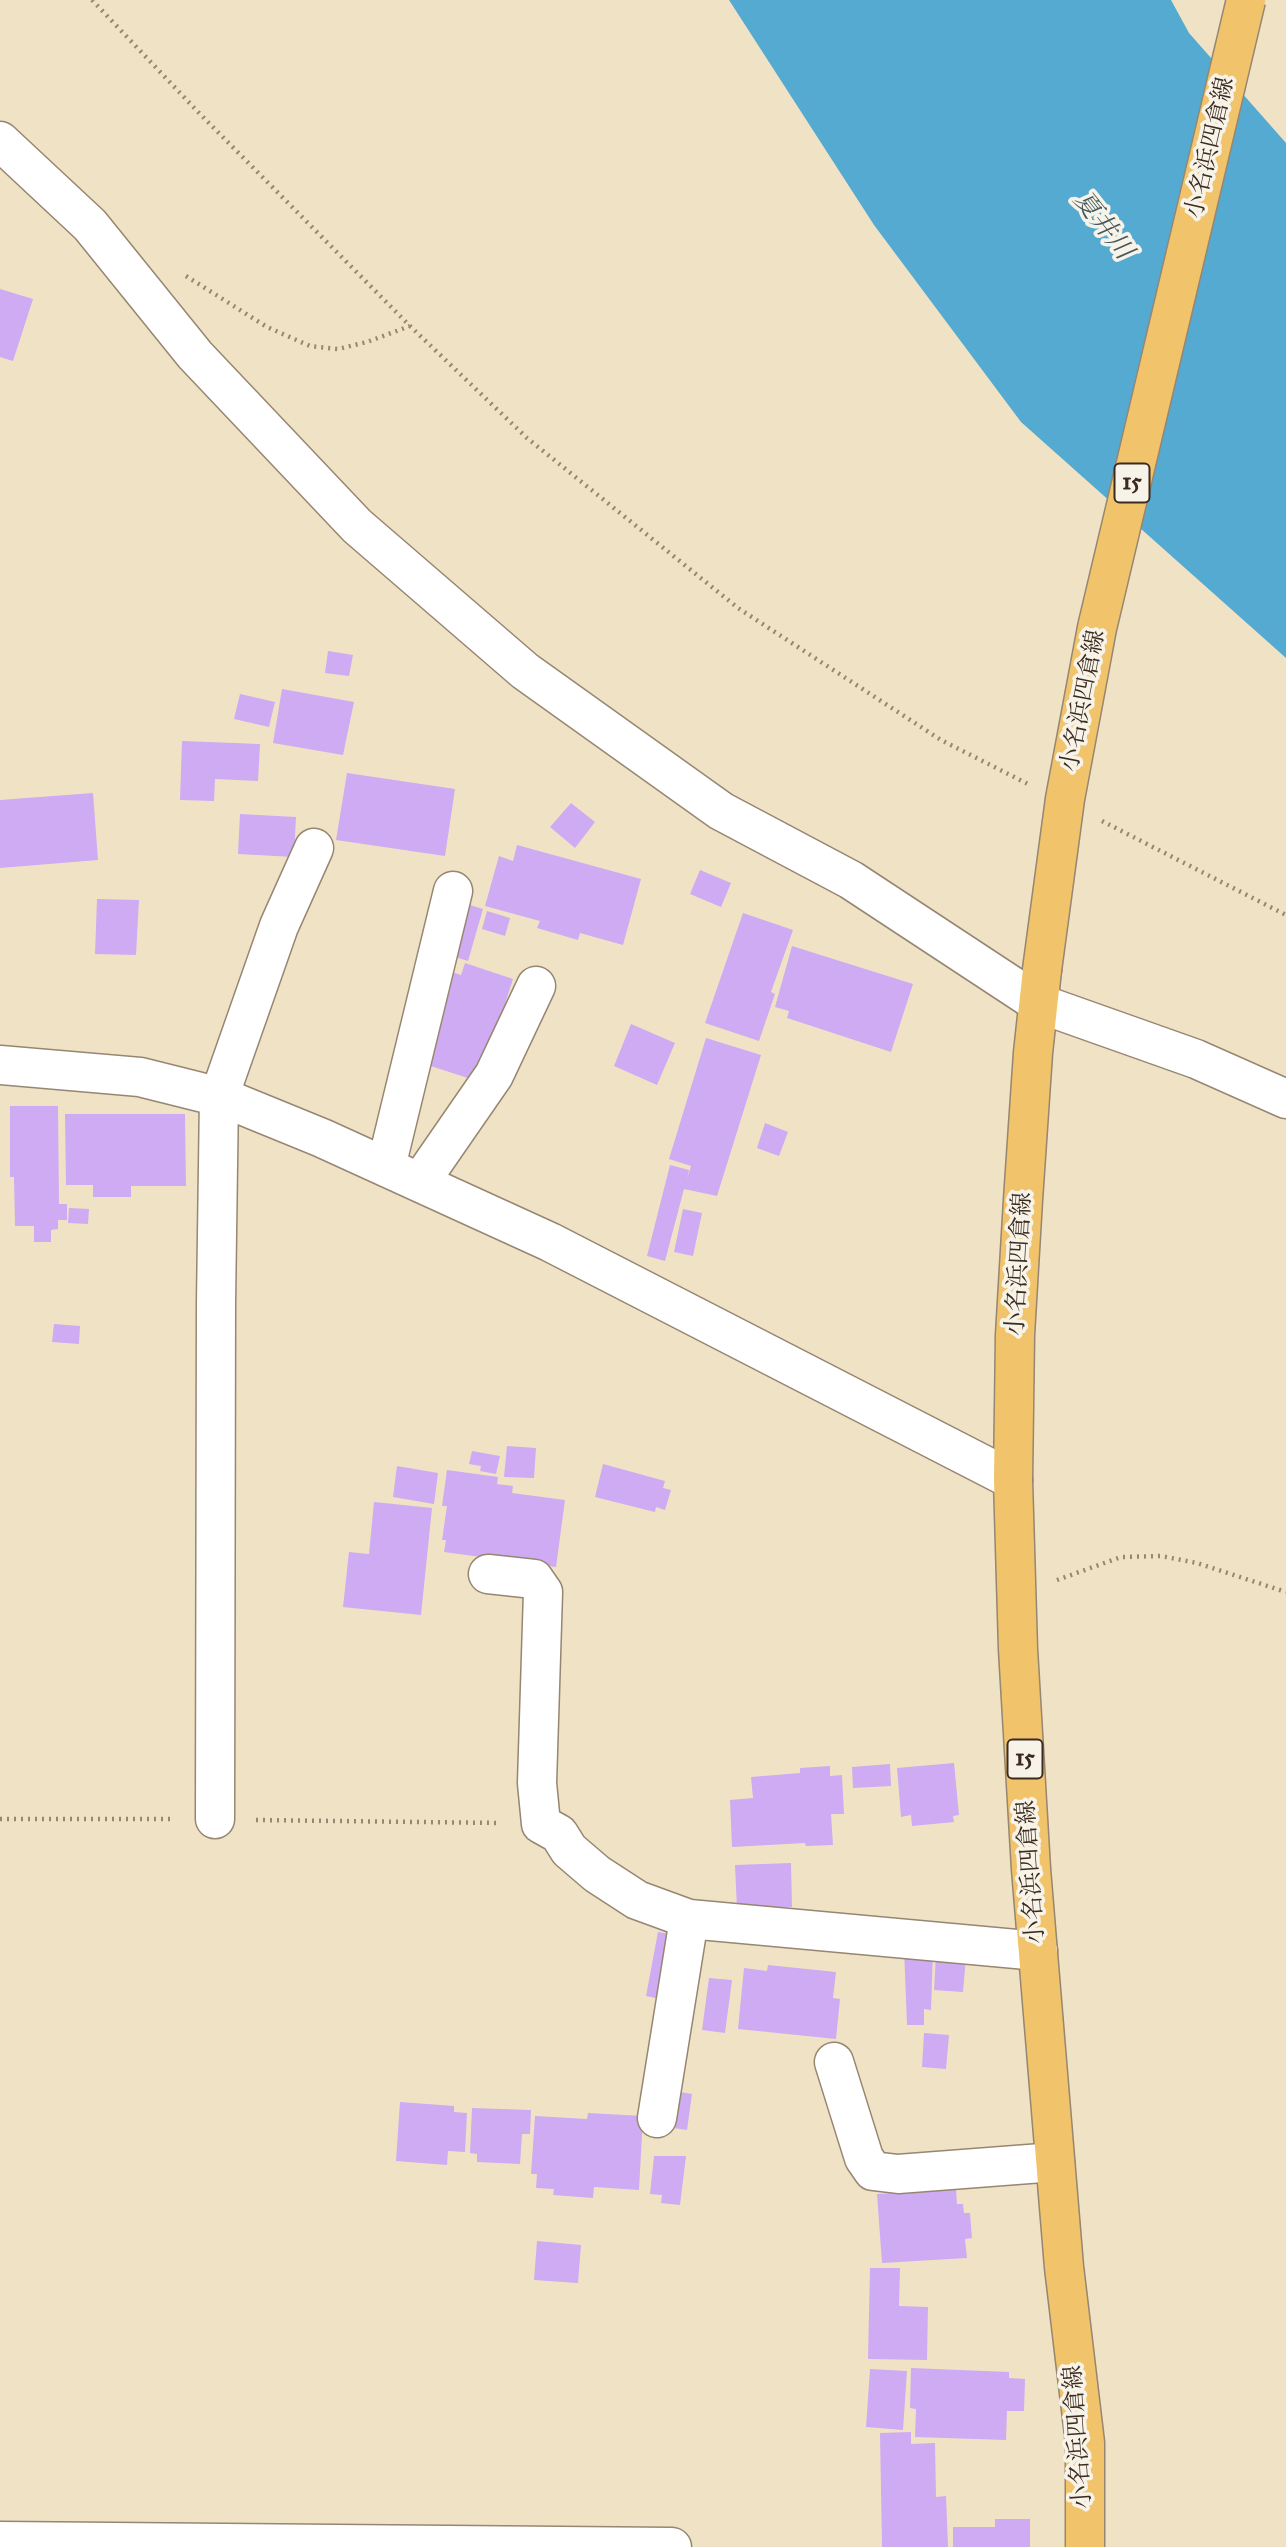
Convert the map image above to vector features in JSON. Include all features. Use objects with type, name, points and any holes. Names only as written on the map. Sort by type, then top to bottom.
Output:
[{"type":"main road","name":"小名浜四倉線","points":[[1084,2547],[1085,2443],[1064,2267],[1031,1869],[1017,1595],[1013,1480],[1016,1335],[1023,1200],[1040,987],[1065,799],[1097,628],[1246,0]]},
{"type":"street","points":[[0,141],[90,225],[195,355],[357,526],[525,671],[721,811],[851,880],[1040,987],[1286,1100]]},
{"type":"street","points":[[215,1819],[219,1097],[279,926],[314,848]]},
{"type":"street","points":[[386,1167],[453,891]]},
{"type":"street","points":[[420,1182],[494,1075],[536,986]]},
{"type":"street","points":[[0,1065],[140,1077],[219,1097],[323,1138],[550,1242],[1013,1480]]},
{"type":"street","points":[[488,1574],[534,1580],[544,1592],[537,1783],[541,1824],[559,1834],[569,1850],[597,1874],[637,1900],[689,1919],[1038,1951]]},
{"type":"street","points":[[657,2118],[689,1919]]},
{"type":"street","points":[[834,2062],[863,2158],[873,2172],[898,2174],[1055,2162]]},
{"type":"street","points":[[0,2541],[672,2547]]},
{"type":"path","points":[[92,0],[200,114],[410,326],[527,438],[738,608],[941,740],[1038,789]]},
{"type":"path","points":[[174,268],[267,327],[310,346],[338,349],[367,342],[410,326]]},
{"type":"path","points":[[1100,820],[1286,915]]},
{"type":"path","points":[[1017,1595],[1121,1557],[1161,1556],[1197,1563],[1286,1592]]},
{"type":"path","points":[[0,1819],[541,1824]]},
{"type":"water","name":"夏井川","points":[[729,0],[1171,0],[1189,33],[1286,143],[1286,658],[1021,422],[874,225]]},
{"type":"building","points":[[0,289],[33,299],[13,361],[0,357]]},
{"type":"building","points":[[328,651],[353,655],[349,676],[325,673]]},
{"type":"building","points":[[282,689],[354,702],[343,755],[273,743]]},
{"type":"building","points":[[240,694],[275,702],[269,727],[234,719]]},
{"type":"building","points":[[182,741],[260,744],[258,781],[215,779],[214,801],[180,800]]},
{"type":"building","points":[[347,773],[455,789],[445,856],[336,840]]},
{"type":"building","points":[[93,793],[98,860],[0,868],[0,800]]},
{"type":"building","points":[[571,803],[595,822],[575,848],[550,827]]},
{"type":"building","points":[[240,814],[296,817],[294,857],[238,854]]},
{"type":"building","points":[[517,845],[641,879],[623,945],[580,933],[578,940],[537,928],[540,921],[485,906],[499,856],[513,861]]},
{"type":"building","points":[[700,870],[731,883],[721,907],[690,894]]},
{"type":"building","points":[[97,899],[139,900],[136,955],[95,954]]},
{"type":"building","points":[[460,902],[483,909],[468,961],[445,954]]},
{"type":"building","points":[[487,911],[510,918],[505,936],[482,929]]},
{"type":"building","points":[[743,913],[793,930],[771,992],[775,994],[759,1041],[705,1023]]},
{"type":"building","points":[[792,946],[913,984],[891,1052],[787,1018],[789,1011],[775,1007]]},
{"type":"building","points":[[465,963],[513,979],[485,1066],[477,1063],[471,1079],[415,1061],[446,970],[461,975]]},
{"type":"building","points":[[631,1024],[675,1043],[657,1085],[614,1066]]},
{"type":"building","points":[[706,1038],[761,1055],[717,1196],[684,1189],[665,1261],[647,1256],[670,1165],[689,1170],[687,1179],[691,1166],[669,1159]]},
{"type":"building","points":[[10,1106],[58,1106],[59,1204],[67,1204],[67,1220],[58,1220],[58,1229],[51,1230],[51,1242],[34,1242],[34,1226],[15,1226],[14,1177],[10,1177]]},
{"type":"building","points":[[65,1114],[185,1114],[186,1186],[131,1186],[131,1197],[93,1197],[93,1185],[66,1185]]},
{"type":"building","points":[[765,1123],[788,1132],[779,1156],[757,1148]]},
{"type":"building","points":[[69,1208],[89,1209],[88,1224],[68,1223]]},
{"type":"building","points":[[683,1209],[702,1213],[693,1256],[674,1252]]},
{"type":"building","points":[[54,1324],[80,1326],[79,1344],[52,1342]]},
{"type":"building","points":[[507,1446],[536,1448],[534,1478],[504,1477]]},
{"type":"building","points":[[472,1451],[500,1456],[496,1474],[480,1471],[481,1466],[469,1464]]},
{"type":"building","points":[[603,1464],[665,1481],[663,1488],[671,1490],[665,1510],[656,1507],[655,1512],[595,1497]]},
{"type":"building","points":[[397,1466],[438,1473],[434,1504],[393,1497]]},
{"type":"building","points":[[447,1470],[498,1477],[497,1484],[513,1486],[512,1493],[565,1500],[556,1567],[444,1552],[446,1540],[442,1540],[447,1506],[442,1506]]},
{"type":"building","points":[[374,1502],[432,1508],[421,1615],[343,1607],[349,1552],[369,1554]]},
{"type":"building","points":[[954,1763],[959,1815],[953,1816],[954,1822],[912,1826],[911,1815],[901,1817],[897,1768]]},
{"type":"building","points":[[890,1764],[891,1786],[853,1788],[852,1767]]},
{"type":"building","points":[[830,1766],[830,1776],[842,1775],[844,1814],[831,1814],[833,1845],[806,1846],[805,1843],[732,1847],[730,1800],[753,1798],[751,1777],[800,1773],[800,1768]]},
{"type":"building","points":[[791,1863],[792,1907],[737,1909],[735,1865]]},
{"type":"building","points":[[658,1932],[677,1935],[665,2000],[646,1996]]},
{"type":"building","points":[[904,1949],[933,1952],[931,2010],[924,2009],[924,2025],[907,2025]]},
{"type":"building","points":[[936,1955],[966,1957],[963,1992],[934,1990]]},
{"type":"building","points":[[768,1965],[836,1972],[833,1998],[840,1999],[836,2039],[738,2029],[744,1968],[767,1971]]},
{"type":"building","points":[[709,1978],[732,1980],[725,2033],[702,2030]]},
{"type":"building","points":[[924,2033],[949,2035],[946,2069],[922,2067]]},
{"type":"building","points":[[673,2091],[692,2094],[687,2130],[667,2127]]},
{"type":"building","points":[[400,2102],[454,2106],[454,2112],[467,2113],[465,2152],[448,2151],[447,2165],[396,2161]]},
{"type":"building","points":[[472,2108],[531,2110],[530,2134],[522,2134],[520,2164],[477,2162],[477,2154],[470,2153]]},
{"type":"building","points":[[588,2113],[643,2116],[639,2190],[594,2187],[593,2198],[553,2195],[554,2189],[536,2188],[537,2174],[531,2174],[535,2116],[587,2119]]},
{"type":"building","points":[[654,2156],[686,2156],[680,2205],[661,2203],[662,2195],[650,2194]]},
{"type":"building","points":[[956,2189],[957,2204],[963,2204],[964,2213],[970,2213],[972,2238],[965,2239],[967,2258],[882,2263],[877,2194]]},
{"type":"building","points":[[537,2241],[581,2245],[578,2283],[534,2280]]},
{"type":"building","points":[[870,2268],[900,2268],[899,2306],[928,2307],[927,2360],[868,2359]]},
{"type":"building","points":[[911,2368],[1009,2372],[1009,2378],[1025,2379],[1024,2411],[1007,2411],[1006,2440],[915,2437],[916,2409],[910,2408]]},
{"type":"building","points":[[870,2369],[907,2371],[903,2430],[866,2427]]},
{"type":"building","points":[[911,2432],[911,2444],[935,2443],[936,2497],[946,2496],[948,2547],[882,2547],[880,2433]]},
{"type":"building","points":[[995,2519],[1030,2519],[1030,2547],[953,2547],[953,2527],[995,2527]]}]
